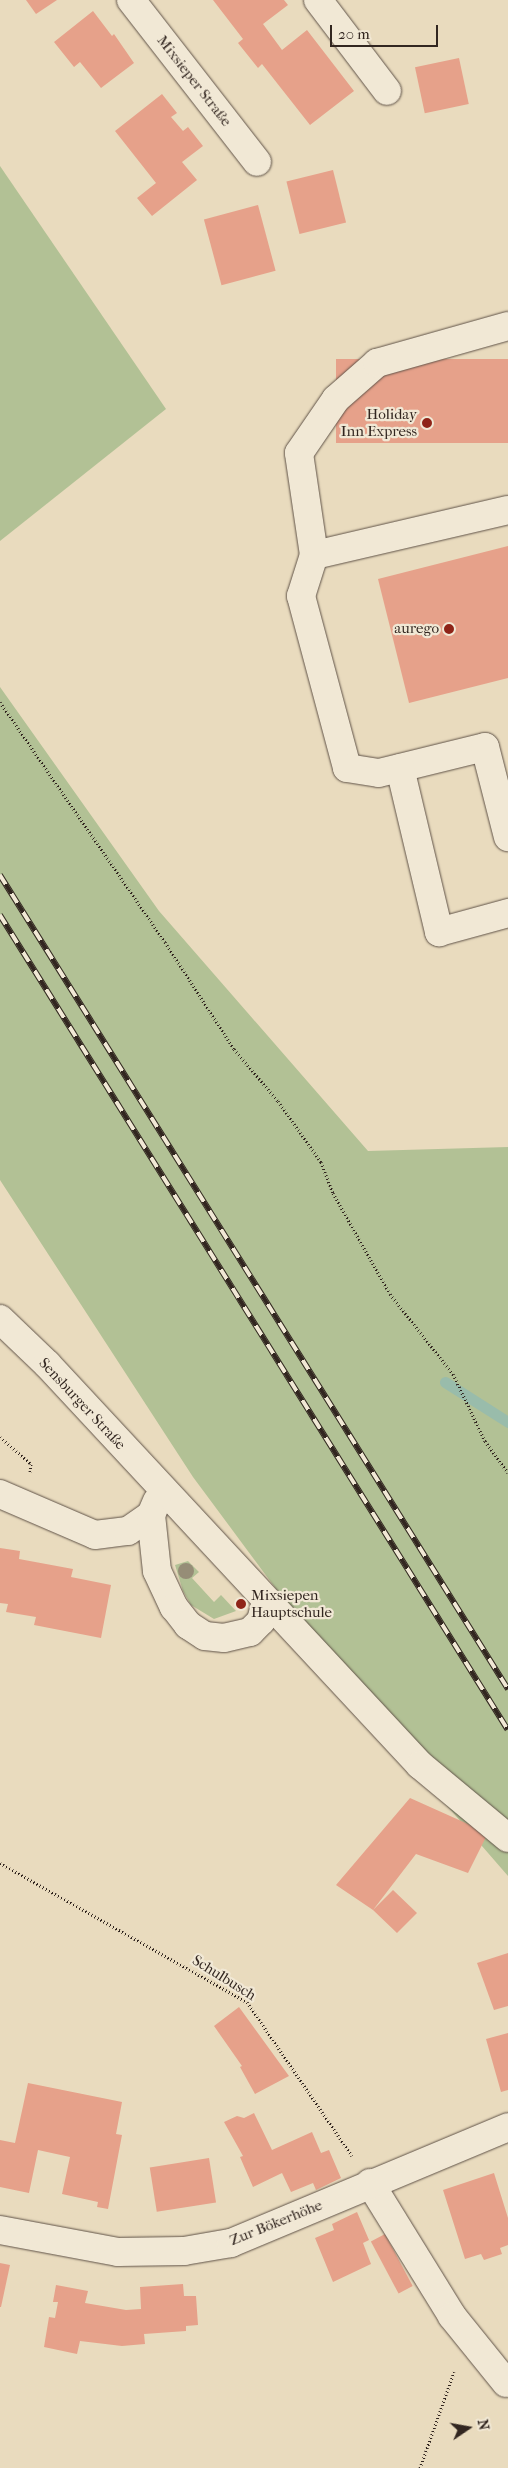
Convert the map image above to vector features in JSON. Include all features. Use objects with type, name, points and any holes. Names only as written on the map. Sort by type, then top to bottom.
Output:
[{"type":"street","name":"Mixsieper Straße","points":[[131,0],[257,162]]},
{"type":"street","points":[[318,0],[387,91]]},
{"type":"street","points":[[508,326],[377,363],[336,399],[299,453],[314,555],[301,596],[347,768],[379,774],[485,747],[508,837]]},
{"type":"street","points":[[314,555],[508,510]]},
{"type":"street","points":[[400,768],[439,932],[508,913]]},
{"type":"street","name":"Sensburger Straße","points":[[0,1319],[47,1364],[156,1502],[266,1600],[420,1765],[508,1838]]},
{"type":"street","points":[[0,1494],[95,1535],[128,1532],[156,1502]]},
{"type":"street","points":[[156,1502],[158,1571],[174,1607],[188,1625],[206,1636],[224,1638],[250,1632],[260,1621],[266,1600]]},
{"type":"street","name":"Zur Bökerhöhe","points":[[0,2230],[118,2252],[193,2250],[231,2243],[257,2234],[370,2183],[508,2127]]},
{"type":"street","points":[[370,2183],[452,2316],[506,2383]]},
{"type":"path","points":[[0,702],[165,942],[234,1049],[278,1101],[321,1162],[333,1193],[390,1294],[453,1374],[485,1441],[508,1473]]},
{"type":"path","name":"Schulbusch","points":[[0,1863],[247,2002],[370,2183]]},
{"type":"path","points":[[420,2468],[455,2368]]},
{"type":"green space","points":[[0,166],[166,409],[0,541]]},
{"type":"green space","points":[[0,687],[159,911],[368,1151],[508,1147],[508,1876],[377,1725],[193,1477],[0,1180]]},
{"type":"green space","points":[[188,1561],[199,1572],[192,1578],[214,1602],[221,1595],[236,1611],[214,1619],[191,1605],[183,1591],[175,1565]]},
{"type":"building","points":[[26,0],[57,0],[36,14]]},
{"type":"building","points":[[213,0],[284,0],[288,5],[263,24],[282,50],[307,30],[354,91],[310,125],[262,64],[258,68],[238,43],[243,39]]},
{"type":"building","points":[[93,11],[112,36],[114,34],[134,63],[101,88],[80,62],[74,67],[54,42]]},
{"type":"building","points":[[459,58],[469,104],[425,113],[415,67]]},
{"type":"building","points":[[162,94],[177,113],[171,117],[183,131],[188,127],[203,146],[182,162],[197,180],[152,216],[137,198],[156,183],[115,131]]},
{"type":"building","points":[[333,170],[346,222],[299,234],[286,182]]},
{"type":"building","points":[[258,205],[276,271],[222,285],[204,219]]},
{"type":"building","name":"Holiday Inn Express","points":[[336,359],[508,359],[508,443],[336,443]]},
{"type":"building","name":"aurego","points":[[508,546],[508,678],[409,703],[378,579]]},
{"type":"building","points":[[0,1548],[20,1551],[19,1559],[73,1569],[71,1577],[111,1585],[101,1638],[34,1625],[36,1617],[6,1612],[8,1604],[0,1603]]},
{"type":"building","points":[[410,1798],[488,1833],[468,1873],[416,1854],[373,1910],[336,1885]]},
{"type":"building","points":[[393,1890],[417,1913],[397,1933],[373,1910]]},
{"type":"building","points":[[508,1953],[508,2006],[494,2010],[477,1963]]},
{"type":"building","points":[[239,2007],[289,2076],[255,2094],[240,2067],[242,2066],[214,2026]]},
{"type":"building","points":[[508,2033],[508,2090],[501,2092],[486,2039]]},
{"type":"building","points":[[28,2083],[122,2102],[116,2134],[122,2135],[108,2209],[97,2207],[98,2202],[62,2194],[70,2157],[38,2150],[29,2193],[0,2187],[0,2140],[15,2143]]},
{"type":"building","points":[[254,2113],[272,2150],[312,2132],[321,2153],[329,2150],[341,2178],[316,2190],[313,2183],[291,2192],[282,2173],[253,2187],[240,2157],[243,2156],[224,2122],[237,2116],[244,2118]]},
{"type":"building","points":[[209,2158],[216,2202],[157,2212],[150,2167]]},
{"type":"building","points":[[494,2173],[508,2218],[508,2245],[500,2248],[502,2254],[484,2260],[481,2254],[465,2259],[443,2190]]},
{"type":"building","points":[[357,2212],[369,2240],[363,2243],[371,2264],[333,2282],[315,2238],[334,2230],[332,2224]]},
{"type":"building","points":[[385,2234],[413,2286],[399,2294],[371,2242]]},
{"type":"building","points":[[0,2263],[10,2265],[1,2307],[0,2307]]},
{"type":"building","points":[[183,2284],[184,2296],[196,2296],[198,2325],[186,2326],[186,2331],[144,2334],[145,2344],[122,2346],[80,2341],[77,2354],[44,2347],[49,2317],[55,2318],[58,2302],[53,2302],[56,2285],[88,2291],[85,2303],[126,2310],[141,2309],[140,2287]]},
{"type":"waterway","points":[[445,1382],[508,1422]]},
{"type":"railway","points":[[0,875],[508,1689]]},
{"type":"railway","points":[[0,915],[508,1730]]},
{"type":"place","name":"Holiday Inn Express","points":[[427,423]]},
{"type":"place","name":"aurego","points":[[449,629]]},
{"type":"place","name":"Mixsiepen Hauptschule","points":[[241,1604]]}]
